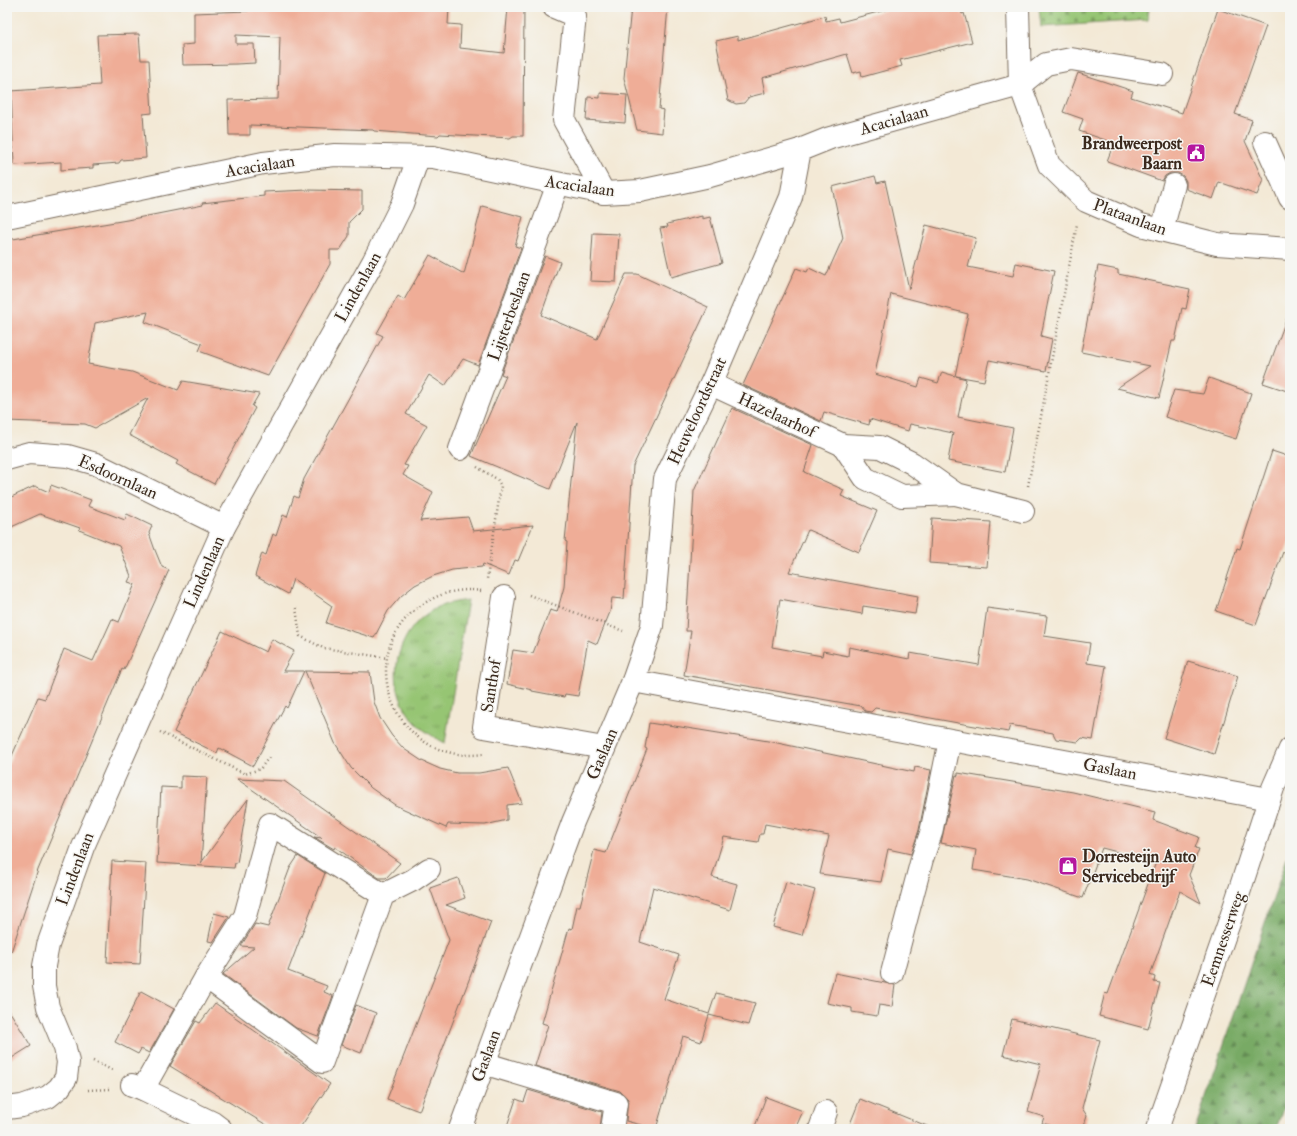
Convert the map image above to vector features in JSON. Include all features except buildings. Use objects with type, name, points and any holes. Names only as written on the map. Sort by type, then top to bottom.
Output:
[{"type":"street","points":[[554,7],[575,16],[564,120],[604,193]]},
{"type":"street","name":"Plataanlaan","points":[[1018,7],[1020,85],[1049,165],[1086,201],[1141,225],[1217,244],[1290,249]]},
{"type":"street","name":"Acacialaan","points":[[7,217],[263,163],[335,155],[418,158],[433,157],[604,193],[640,191],[710,176],[800,150],[830,138],[1020,85],[1046,64],[1071,59],[1162,74]]},
{"type":"street","points":[[1265,142],[1290,198]]},
{"type":"street","name":"Heuveloordstraat","points":[[632,681],[652,626],[665,479],[711,384],[791,197],[800,150]]},
{"type":"street","name":"Lindenlaan","points":[[48,1097],[59,1088],[66,1078],[68,1062],[65,1048],[48,1007],[44,986],[44,966],[48,945],[83,847],[224,527],[373,262],[402,204],[418,158]]},
{"type":"street","name":"Lijsterbeslaan","points":[[460,449],[558,184]]},
{"type":"street","points":[[1162,230],[1174,185]]},
{"type":"street","name":"Hazelaarhof","points":[[711,384],[843,445],[880,447],[912,463],[956,494]]},
{"type":"street","name":"Hazelaarhof","points":[[843,445],[865,478],[902,496],[956,494],[1023,511]]},
{"type":"street","name":"Esdoornlaan","points":[[7,459],[29,453],[68,456],[96,464],[224,527]]},
{"type":"street","name":"Santhof","points":[[495,595],[484,728],[604,748]]},
{"type":"street","name":"Gaslaan","points":[[460,1129],[483,1063],[573,822],[632,681],[1270,800]]},
{"type":"street","points":[[892,973],[922,859],[931,833],[950,740]]},
{"type":"street","name":"Eemnesserweg","points":[[1157,1129],[1270,800],[1290,749]]},
{"type":"street","points":[[221,1129],[213,1123],[138,1087],[245,916],[270,824],[383,895]]},
{"type":"street","points":[[206,977],[322,1062],[383,895],[413,880],[429,869]]},
{"type":"street","points":[[483,1063],[616,1103],[612,1129]]},
{"type":"street","points":[[7,1108],[22,1106],[48,1097]]},
{"type":"path","points":[[1023,511],[1075,230],[1086,201]]},
{"type":"path","points":[[460,449],[464,460],[497,479],[501,486],[495,595]]},
{"type":"path","points":[[510,732],[506,747],[488,753],[470,756],[451,754],[434,748],[413,734],[405,725],[395,709],[388,692],[386,672],[388,658],[395,635],[406,619],[420,606],[437,596],[456,591],[475,590],[495,595],[527,594],[647,640]]},
{"type":"path","points":[[296,608],[300,636],[323,648],[388,658]]},
{"type":"path","points":[[138,721],[244,774],[260,769],[270,756]]},
{"type":"path","points":[[65,1048],[111,1069],[138,1087]]},
{"type":"path","points":[[48,1097],[77,1091],[138,1087]]},
{"type":"path","points":[[1288,1129],[1290,1123]]},
{"type":"green space","points":[[1039,7],[1149,7],[1148,20],[1041,27]]},
{"type":"green space","points":[[468,600],[445,743],[418,725],[406,710],[400,696],[397,682],[399,653],[405,639],[423,616],[440,606]]},
{"type":"green space","points":[[1290,849],[1290,1089],[1276,1129],[1195,1129]]},
{"type":"place","name":"Brandweerpost Baarn","points":[[1196,153]]},
{"type":"place","name":"Dorresteijn Auto Servicebedrijf","points":[[1068,866]]}]
